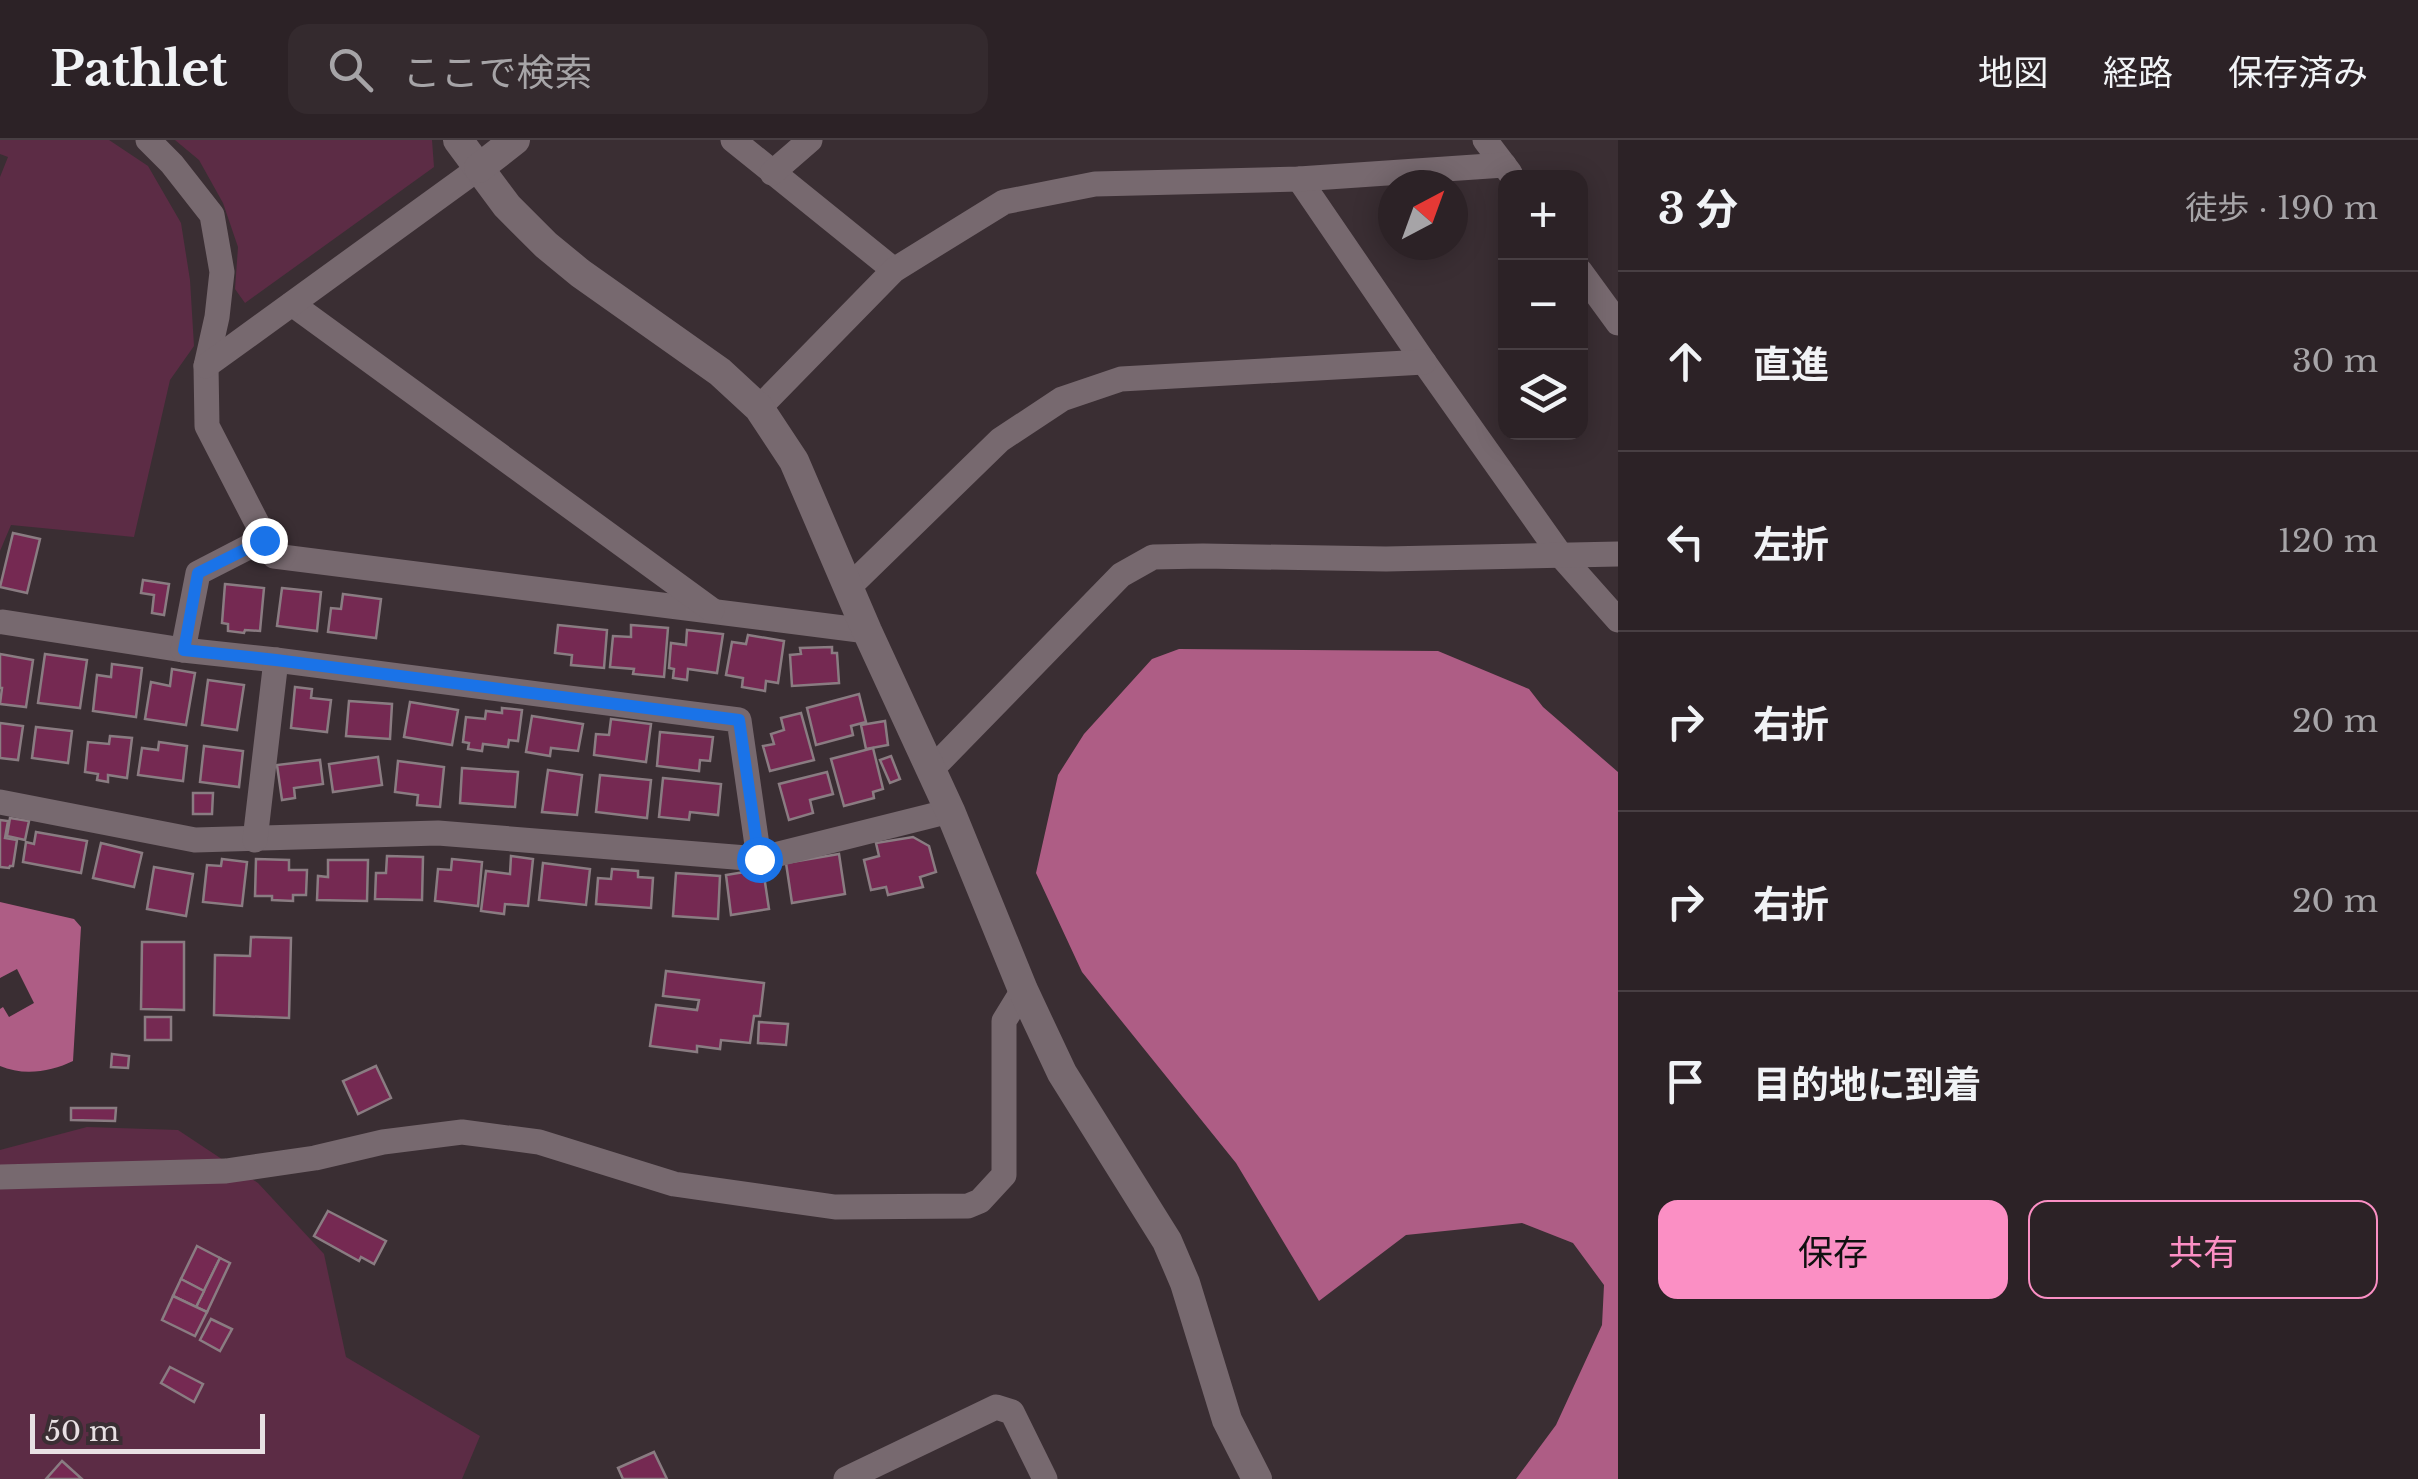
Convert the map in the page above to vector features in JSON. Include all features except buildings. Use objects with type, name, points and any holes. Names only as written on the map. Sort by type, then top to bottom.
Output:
[{"type":"street","points":[[148,140],[212,214],[222,272],[206,366],[208,426],[274,556],[867,630]]},
{"type":"street","points":[[458,140],[507,206],[546,245],[720,372],[758,408],[794,461],[1062,1073],[1167,1241],[1186,1283],[1228,1420],[1257,1479]]},
{"type":"street","points":[[206,366],[515,140]]},
{"type":"street","points":[[733,140],[894,270]]},
{"type":"street","points":[[772,173],[810,140]]},
{"type":"street","points":[[1486,140],[1507,170]]},
{"type":"street","points":[[758,408],[894,270],[1004,202],[1095,184],[1498,171]]},
{"type":"street","points":[[1299,179],[1562,557],[1618,620]]},
{"type":"street","points":[[1588,282],[1618,323]]},
{"type":"street","points":[[292,304],[715,612]]},
{"type":"street","points":[[850,587],[1000,440],[1062,399],[1121,379],[1424,362]]},
{"type":"street","points":[[184,650],[198,573],[264,540]]},
{"type":"street","points":[[932,769],[1121,575],[1153,558],[1386,560],[1618,554]]},
{"type":"street","points":[[3,622],[184,650],[739,720],[759,859]]},
{"type":"street","points":[[255,840],[276,660]]},
{"type":"street","points":[[0,802],[195,840],[438,833],[759,859],[950,812]]},
{"type":"street","points":[[0,1178],[226,1171],[315,1158],[383,1142],[462,1132],[539,1142],[692,1187],[835,1207],[968,1206],[980,1201],[1004,1175],[1004,1021],[1023,990]]},
{"type":"street","points":[[846,1479],[996,1406],[1012,1412],[1045,1479]]},
{"type":"shaded area","points":[[0,140],[109,140],[148,166],[181,223],[194,346],[170,380],[134,537],[11,525],[0,551],[0,177],[8,157],[0,154]]},
{"type":"shaded area","points":[[175,140],[432,140],[434,167],[245,303],[235,289],[238,247],[223,203],[199,160]]},
{"type":"shaded area","points":[[1179,649],[1438,651],[1529,689],[1543,707],[1618,772],[1618,1479],[1516,1479],[1556,1425],[1602,1325],[1604,1285],[1573,1243],[1522,1223],[1406,1235],[1319,1301],[1236,1163],[1082,972],[1036,873],[1058,775],[1084,734],[1152,659]]},
{"type":"shaded area","points":[[0,902],[74,919],[81,927],[73,1061],[64,1065],[27,1072],[0,1066],[0,1009],[3,1007],[9,1017],[34,1003],[17,969],[0,978]]},
{"type":"shaded area","points":[[87,1127],[178,1130],[258,1183],[324,1254],[346,1357],[480,1436],[462,1479],[0,1479],[0,1150]]},
{"type":"route","points":[[264,540],[198,573],[184,650],[739,720],[759,859]]}]
